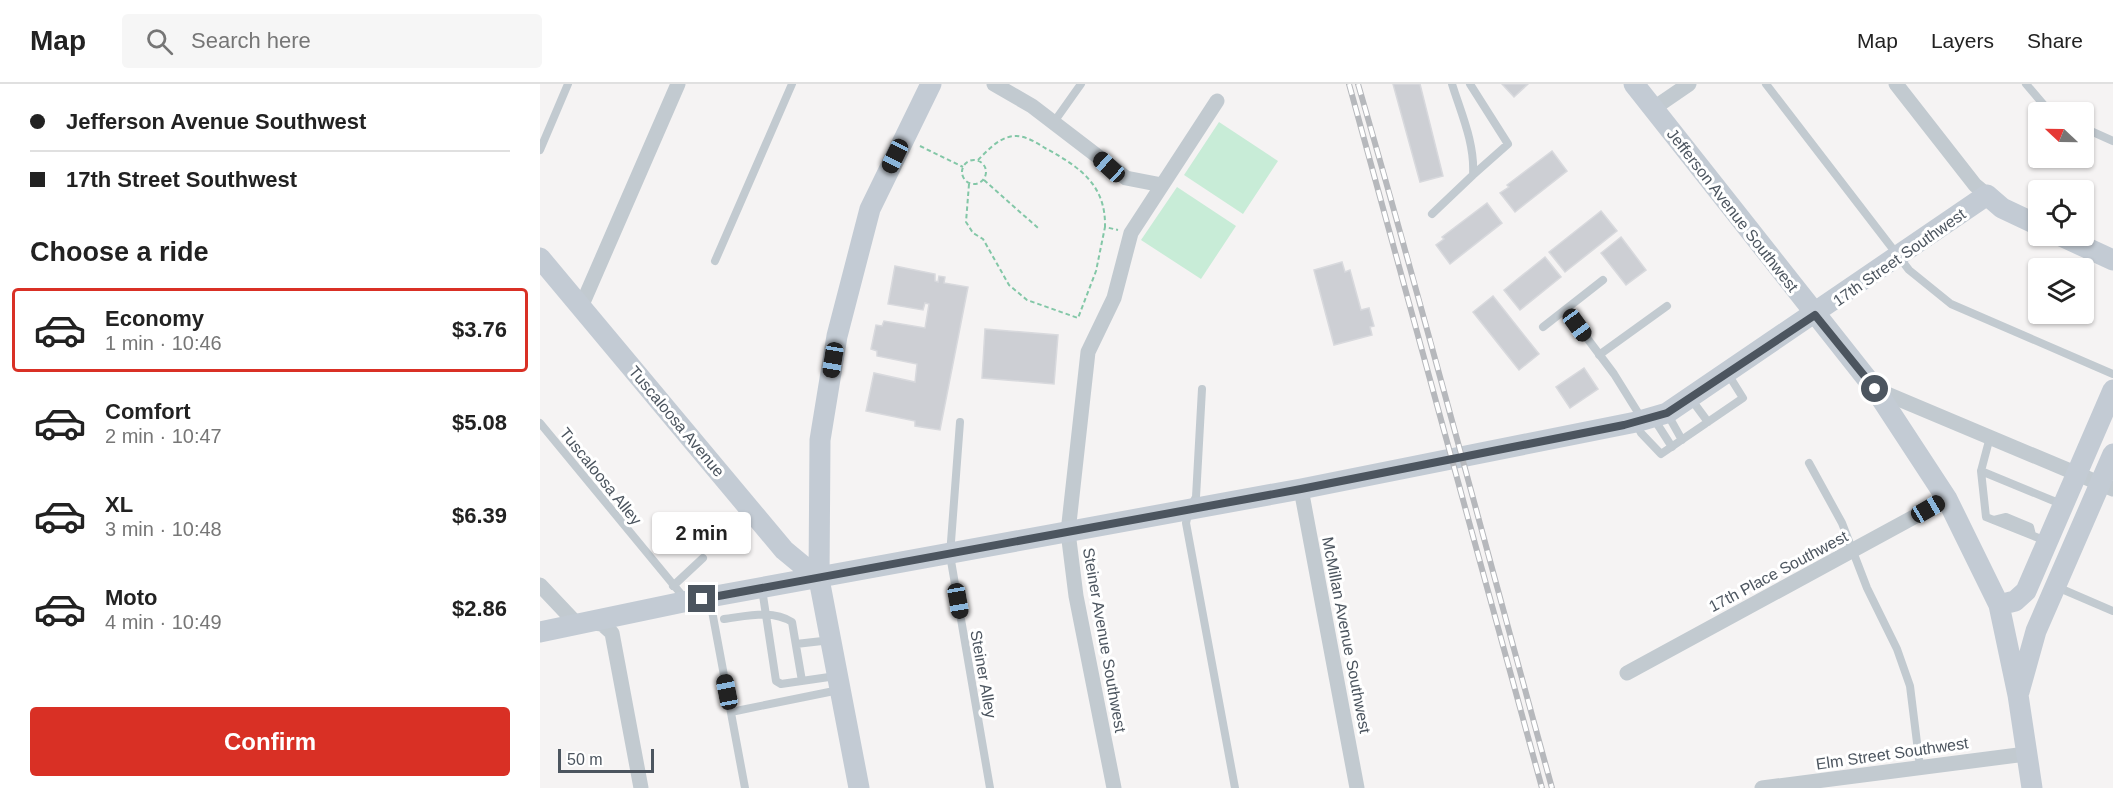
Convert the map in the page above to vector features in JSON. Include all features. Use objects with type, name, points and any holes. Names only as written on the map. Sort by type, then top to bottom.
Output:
[{"type":"street","points":[[580,307],[678,84]]},
{"type":"street","points":[[859,788],[819,579],[820,440],[837,336],[870,209],[931,84]]},
{"type":"street","points":[[994,84],[1054,122],[1126,178],[1162,185]]},
{"type":"street","name":"Jefferson Avenue Southwest","points":[[1634,84],[1875,389],[1947,499],[1999,605],[2018,695],[2032,788]]},
{"type":"street","points":[[1653,108],[1689,84]]},
{"type":"street","points":[[1896,84],[1975,185],[2002,208],[2028,220]]},
{"type":"street","name":"Steiner Avenue Southwest","points":[[1114,788],[1076,596],[1068,532],[1088,352],[1114,298],[1131,233],[1217,101]]},
{"type":"street","name":"17th Street Southwest","points":[[540,632],[587,623],[688,595],[762,589],[950,555],[1301,489],[1650,418],[1690,398],[1815,315],[1987,195]]},
{"type":"street","points":[[2086,246],[2112,256]]},
{"type":"street","name":"Tuscaloosa Avenue","points":[[540,258],[784,550],[819,579]]},
{"type":"street","points":[[1875,389],[2107,486]]},
{"type":"street","points":[[1999,605],[2015,601],[2026,591],[2040,538],[2063,505],[2113,390]]},
{"type":"street","points":[[2018,695],[2036,631],[2056,586],[2107,486],[2113,454]]},
{"type":"street","name":"McMillan Avenue Southwest","points":[[1301,489],[1357,788]]},
{"type":"street","name":"17th Place Southwest","points":[[1627,673],[1947,499]]},
{"type":"street","points":[[540,585],[574,621],[602,624],[612,633],[641,788]]},
{"type":"street","name":"Elm Street Southwest","points":[[1762,788],[1832,784],[1920,767],[2026,754]]},
{"type":"lane","points":[[540,150],[568,84]]},
{"type":"lane","points":[[715,261],[792,84]]},
{"type":"lane","points":[[1054,122],[1081,84]]},
{"type":"lane","points":[[1452,84],[1469,136],[1474,159],[1473,175]]},
{"type":"lane","points":[[1432,214],[1508,144],[1470,84]]},
{"type":"lane","points":[[1766,84],[1909,270],[1952,303],[2113,374]]},
{"type":"lane","points":[[2026,84],[2041,102]]},
{"type":"lane","points":[[2094,132],[2113,141]]},
{"type":"lane","points":[[1543,327],[1603,280]]},
{"type":"lane","points":[[1599,355],[1667,306]]},
{"type":"lane","points":[[1566,310],[1672,447]]},
{"type":"lane","points":[[1650,418],[1641,433],[1661,454],[1743,398],[1727,373]]},
{"type":"lane","points":[[1202,390],[1196,497],[1185,523],[1235,788]]},
{"type":"lane","points":[[1690,398],[1708,422]]},
{"type":"lane","points":[[1650,418],[1682,440]]},
{"type":"lane","name":"Steiner Alley","points":[[960,422],[950,555],[990,788]]},
{"type":"lane","name":"Tuscaloosa Alley","points":[[540,423],[688,595],[712,611],[746,788]]},
{"type":"lane","points":[[1990,437],[1981,471],[1986,517],[2040,538]]},
{"type":"lane","points":[[1809,463],[1842,523],[1852,551],[1898,649],[1910,686],[1920,767]]},
{"type":"lane","points":[[1981,471],[2063,505]]},
{"type":"lane","points":[[688,595],[703,558]]},
{"type":"lane","points":[[2056,586],[2113,611]]},
{"type":"lane","points":[[762,589],[776,681],[782,684],[802,681],[839,683]]},
{"type":"lane","points":[[724,619],[765,614],[783,616],[792,622],[793,645],[802,681]]},
{"type":"lane","points":[[793,645],[831,640]]},
{"type":"lane","points":[[731,712],[839,683]]},
{"type":"path","points":[[969,184],[966,222],[973,233],[983,238],[1009,285],[1027,300],[1078,318],[1096,270],[1105,227],[1106,209],[1088,177],[1073,163],[1029,139],[1016,136],[1002,139],[978,160],[968,161],[963,167],[963,179],[969,184],[976,185],[984,180]]},
{"type":"path","points":[[904,139],[963,167]]},
{"type":"path","points":[[978,160],[985,166],[984,180]]},
{"type":"path","points":[[984,180],[1038,228]]},
{"type":"path","points":[[1105,227],[1131,233]]},
{"type":"green space","points":[[1219,122],[1278,161],[1243,214],[1184,175]]},
{"type":"green space","points":[[1177,187],[1236,226],[1201,279],[1141,240]]},
{"type":"building","points":[[1393,84],[1420,84],[1443,176],[1420,182]]},
{"type":"building","points":[[1502,84],[1528,84],[1514,97]]},
{"type":"building","points":[[1552,151],[1567,171],[1515,212],[1500,193],[1509,187],[1507,185]]},
{"type":"building","points":[[1487,203],[1502,223],[1450,264],[1436,245],[1444,239],[1442,237]]},
{"type":"building","points":[[1601,211],[1617,231],[1565,272],[1549,252]]},
{"type":"building","points":[[1621,237],[1646,270],[1626,285],[1601,253]]},
{"type":"building","points":[[1545,257],[1561,277],[1520,310],[1504,290]]},
{"type":"building","points":[[1342,262],[1345,272],[1350,270],[1361,310],[1369,308],[1374,326],[1370,327],[1372,335],[1334,345],[1314,270]]},
{"type":"building","points":[[895,266],[935,274],[935,281],[938,282],[939,276],[945,277],[944,283],[968,287],[940,430],[915,426],[915,421],[866,411],[874,373],[915,382],[917,364],[877,356],[877,351],[871,349],[876,325],[882,326],[884,321],[925,328],[929,304],[925,303],[923,310],[888,304]]},
{"type":"building","points":[[1493,296],[1539,354],[1519,370],[1473,312]]},
{"type":"building","points":[[985,329],[1058,335],[1054,384],[982,378]]},
{"type":"building","points":[[1584,368],[1598,389],[1570,408],[1556,387]]},
{"type":"railway","points":[[1349,84],[1542,788]]},
{"type":"railway","points":[[1358,84],[1552,788]]},
{"type":"route","points":[[702,599],[885,567],[1121,520],[1301,489],[1624,425],[1667,413],[1815,315],[1875,389]]}]
